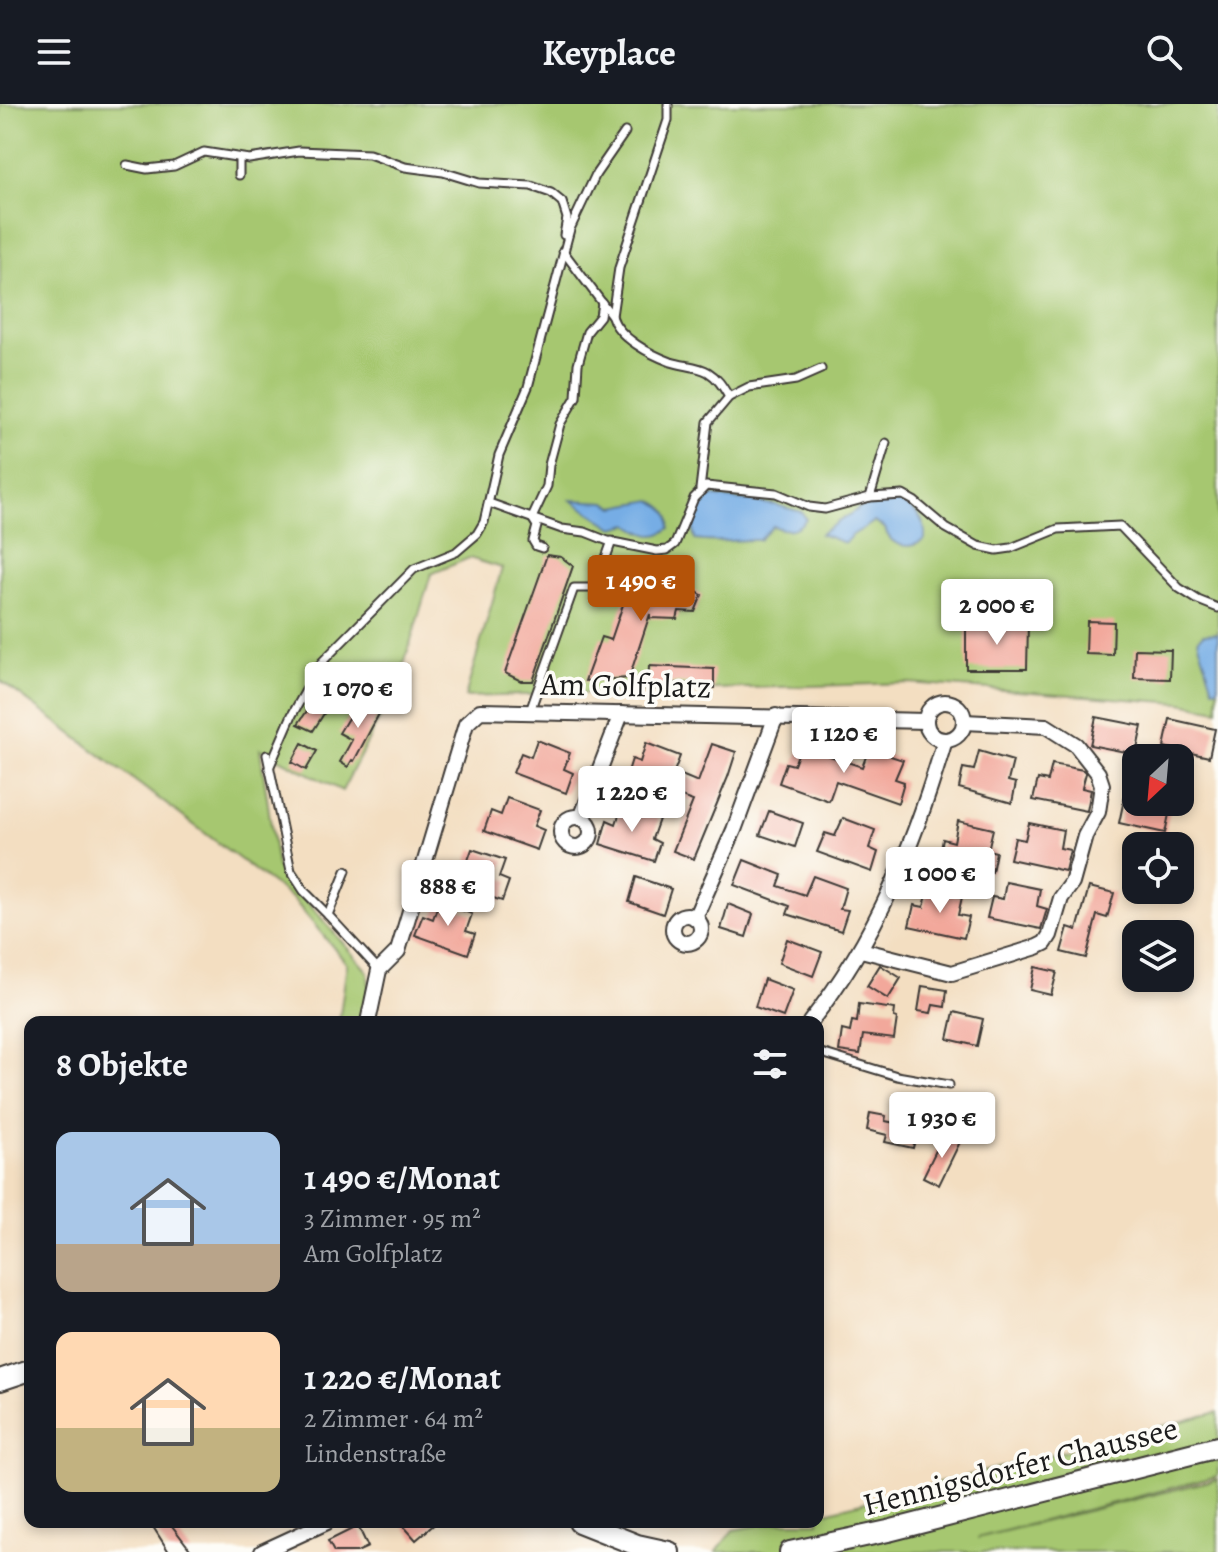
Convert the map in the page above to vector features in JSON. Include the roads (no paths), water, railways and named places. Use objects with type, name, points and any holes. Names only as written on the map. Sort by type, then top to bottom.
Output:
[{"type":"main road","points":[[0,1380],[24,1372]]},
{"type":"main road","name":"Hennigsdorfer Chaussee","points":[[790,1552],[888,1531],[1218,1447]]},
{"type":"main road","points":[[594,1528],[637,1545],[669,1552]]},
{"type":"street","points":[[946,702],[958,708],[964,722],[959,734],[945,740],[932,735],[926,721],[931,708],[946,702]]},
{"type":"street","name":"Am Golfplatz","points":[[379,970],[398,951],[404,935],[466,724],[486,710],[926,721]]},
{"type":"street","points":[[581,818],[621,714]]},
{"type":"street","points":[[695,918],[734,830],[776,716]]},
{"type":"street","points":[[861,950],[952,973],[1037,947],[1045,943],[1050,935],[1061,898],[1072,883],[1085,836],[1098,812],[1102,785],[1098,773],[1076,745],[1046,726],[964,722]]},
{"type":"street","points":[[815,1016],[861,950],[891,893],[913,840],[945,740]]},
{"type":"street","points":[[369,1016],[379,970]]},
{"type":"street","points":[[262,1552],[314,1528]]},
{"type":"lane","points":[[612,316],[619,268],[668,120],[668,104]]},
{"type":"lane","points":[[269,768],[292,715],[322,662],[414,569],[456,552],[477,534],[489,503],[499,455],[528,387],[570,229],[596,174],[625,132]]},
{"type":"lane","points":[[127,165],[147,169],[166,168],[204,152],[239,158],[299,151],[369,154],[405,167],[443,172],[479,183],[531,186],[551,193],[562,202],[567,218],[563,252],[625,336],[671,362],[706,371],[722,385],[729,397]]},
{"type":"lane","points":[[220,153],[223,164]]},
{"type":"lane","points":[[239,158],[239,175]]},
{"type":"lane","points":[[532,518],[547,486],[560,424],[576,397],[578,364],[587,332],[600,316],[602,303]]},
{"type":"lane","points":[[489,503],[562,529],[585,532],[646,550],[667,550],[679,536],[700,489],[708,422],[729,397],[749,387],[796,380],[821,369]]},
{"type":"lane","points":[[870,497],[886,443]]},
{"type":"lane","points":[[700,489],[713,486],[764,491],[809,507],[825,509],[870,497],[903,495],[946,528],[978,546],[997,550],[1011,548],[1058,529],[1120,526],[1179,588],[1218,608]]},
{"type":"lane","points":[[532,518],[537,526],[533,541],[542,548]]},
{"type":"lane","points":[[530,711],[574,588],[595,588],[612,541]]},
{"type":"lane","points":[[267,755],[291,871],[304,891],[379,970]]},
{"type":"lane","points":[[328,915],[346,871]]},
{"type":"lane","points":[[824,1054],[897,1076],[949,1085]]},
{"type":"water","points":[[711,496],[776,505],[802,512],[806,519],[791,529],[773,526],[759,540],[695,540],[695,515],[701,504]]},
{"type":"water","points":[[571,500],[606,502],[615,507],[652,500],[667,511],[670,528],[654,535],[629,524],[614,528]]},
{"type":"water","points":[[891,500],[916,513],[923,524],[925,539],[913,545],[901,545],[891,539],[885,528],[874,522],[845,543],[820,534],[864,505]]},
{"type":"water","points":[[1218,633],[1218,688],[1213,688],[1198,640],[1203,634]]}]
